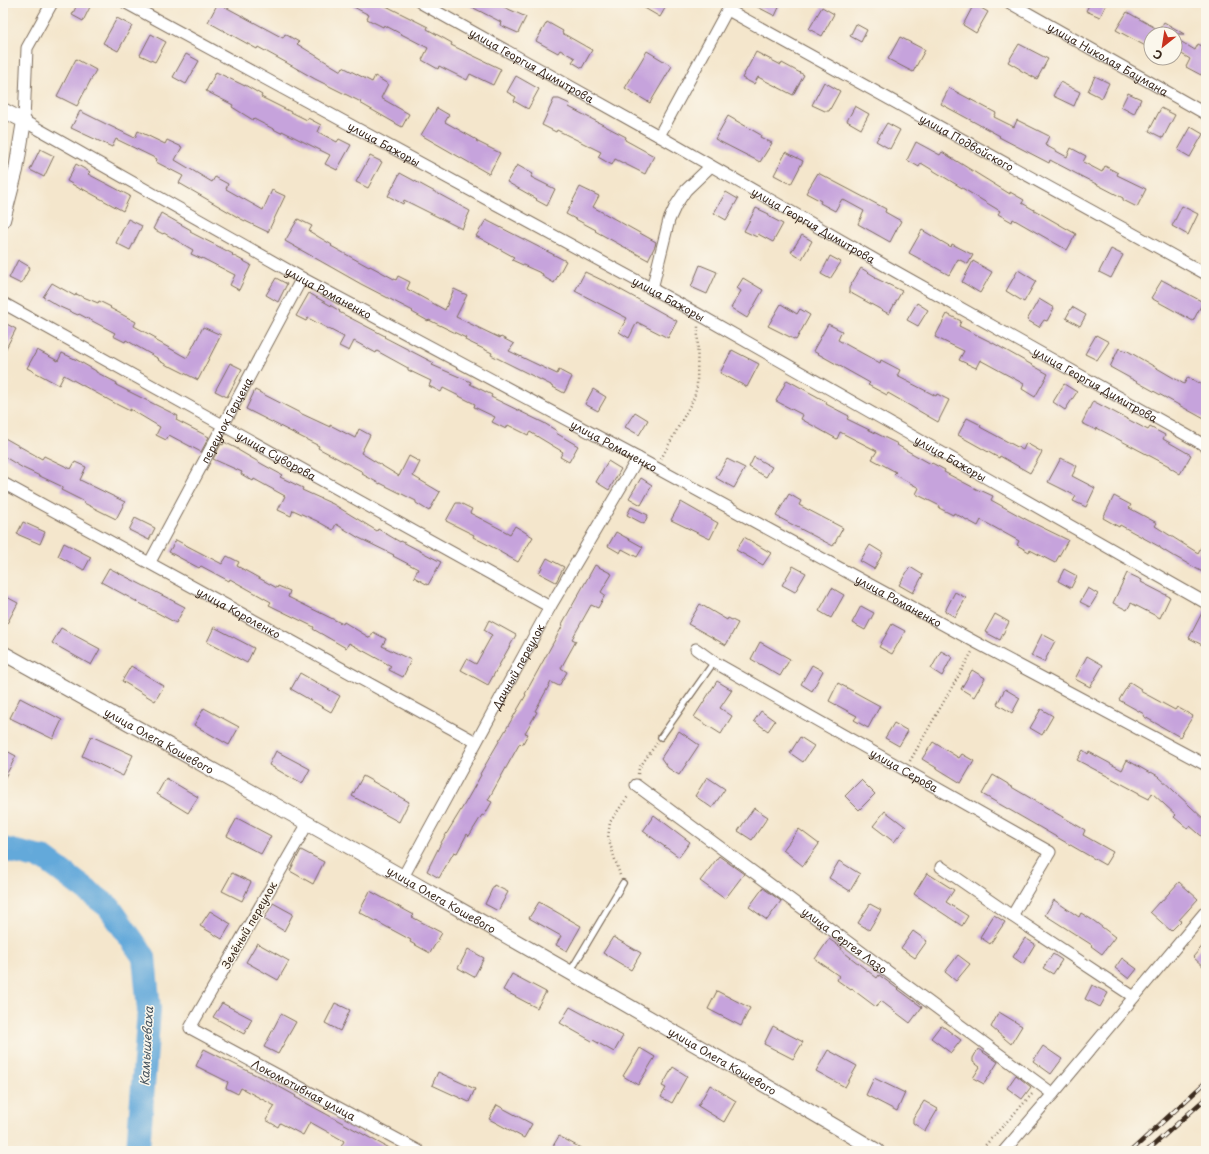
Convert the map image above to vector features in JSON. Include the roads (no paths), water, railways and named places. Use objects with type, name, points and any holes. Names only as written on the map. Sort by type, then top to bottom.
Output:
[{"type":"street","points":[[3,220],[16,170],[24,121],[27,48],[52,3]]},
{"type":"street","name":"улица Бажоры","points":[[126,3],[698,314],[1206,603]]},
{"type":"street","name":"улица Георгия Димитрова","points":[[421,3],[1206,446]]},
{"type":"street","name":"улица Николая Баумана","points":[[1010,3],[1206,114]]},
{"type":"street","points":[[659,136],[729,6]]},
{"type":"street","name":"улица Подвойского","points":[[729,6],[1206,274]]},
{"type":"street","points":[[3,110],[24,121]]},
{"type":"street","name":"улица Романенко","points":[[24,121],[302,278],[638,458],[977,643],[1206,765]]},
{"type":"street","points":[[652,289],[669,220],[676,205],[686,190],[711,166]]},
{"type":"street","name":"переулок Герцена","points":[[150,562],[302,278]]},
{"type":"street","name":"улица Суворова","points":[[3,303],[550,607]]},
{"type":"street","name":"Дачный переулок","points":[[403,877],[550,607],[638,458]]},
{"type":"street","name":"улица Короленко","points":[[3,483],[150,562],[476,742]]},
{"type":"street","name":"улица Серова","points":[[696,649],[714,662],[1050,852],[1012,916]]},
{"type":"street","name":"улица Олега Кошевого","points":[[3,653],[308,823],[570,972],[877,1151]]},
{"type":"street","name":"улица Сергея Лазо","points":[[636,785],[1053,1094]]},
{"type":"street","name":"Зелёный переулок","points":[[190,1028],[308,823]]},
{"type":"street","points":[[941,867],[1134,997]]},
{"type":"street","points":[[1004,1151],[1206,911]]},
{"type":"street","name":"Локомотивная улица","points":[[190,1028],[419,1151]]},
{"type":"lane","points":[[661,737],[714,662]]},
{"type":"lane","points":[[570,972],[623,883]]},
{"type":"waterway","name":"Камышеваха","points":[[3,849],[45,859],[109,907],[144,957],[149,1010],[139,1151]]},
{"type":"railway","points":[[1131,1151],[1206,1082]]},
{"type":"railway","points":[[1147,1151],[1206,1098]]}]
